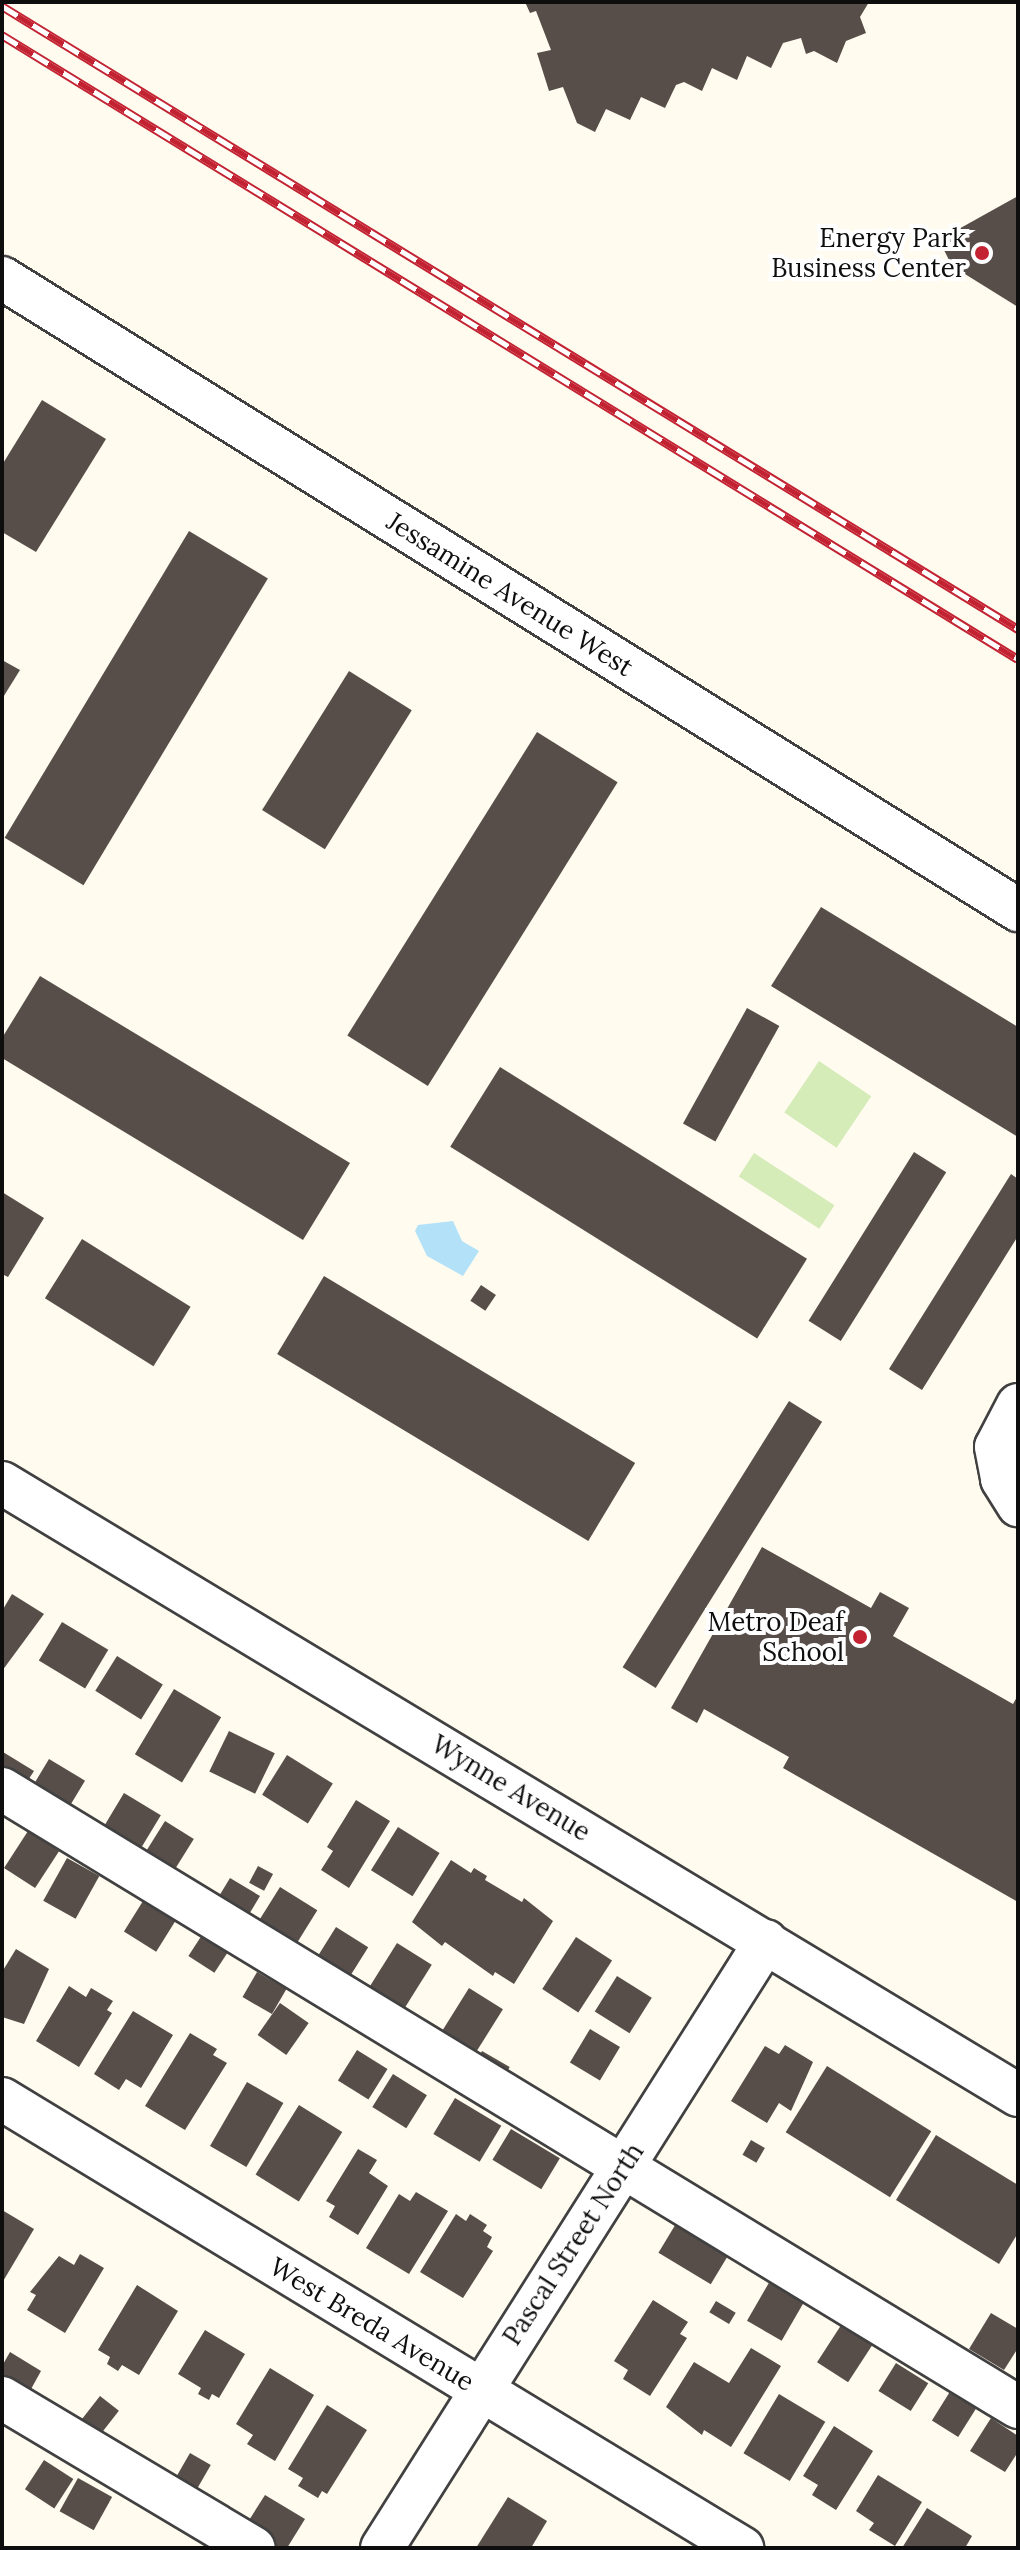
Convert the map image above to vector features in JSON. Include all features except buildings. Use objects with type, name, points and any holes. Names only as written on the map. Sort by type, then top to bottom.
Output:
[{"type":"street","name":"Jessamine Avenue West","points":[[2,278],[1018,910]]},
{"type":"street","points":[[1018,1405],[1000,1434],[997,1462],[1018,1505]]},
{"type":"street","name":"Wynne Avenue","points":[[2,1483],[1018,2095]]},
{"type":"street","points":[[2,1789],[1018,2407]]},
{"type":"street","name":"Pascal Street North","points":[[382,2548],[766,1941]]},
{"type":"street","name":"West Breda Avenue","points":[[2,2099],[742,2548]]},
{"type":"street","points":[[2,2398],[254,2548]]},
{"type":"green space","points":[[819,1061],[871,1096],[837,1148],[784,1112]]},
{"type":"green space","points":[[754,1153],[835,1205],[819,1229],[739,1176]]},
{"type":"water","points":[[453,1221],[462,1241],[479,1251],[463,1276],[427,1256],[415,1231],[418,1225]]},
{"type":"railway","points":[[2,6],[1018,629]]},
{"type":"railway","points":[[2,35],[1018,659]]},
{"type":"place","name":"Energy Park Business Center","points":[[982,253]]},
{"type":"place","name":"Metro Deaf School","points":[[860,1637]]}]
